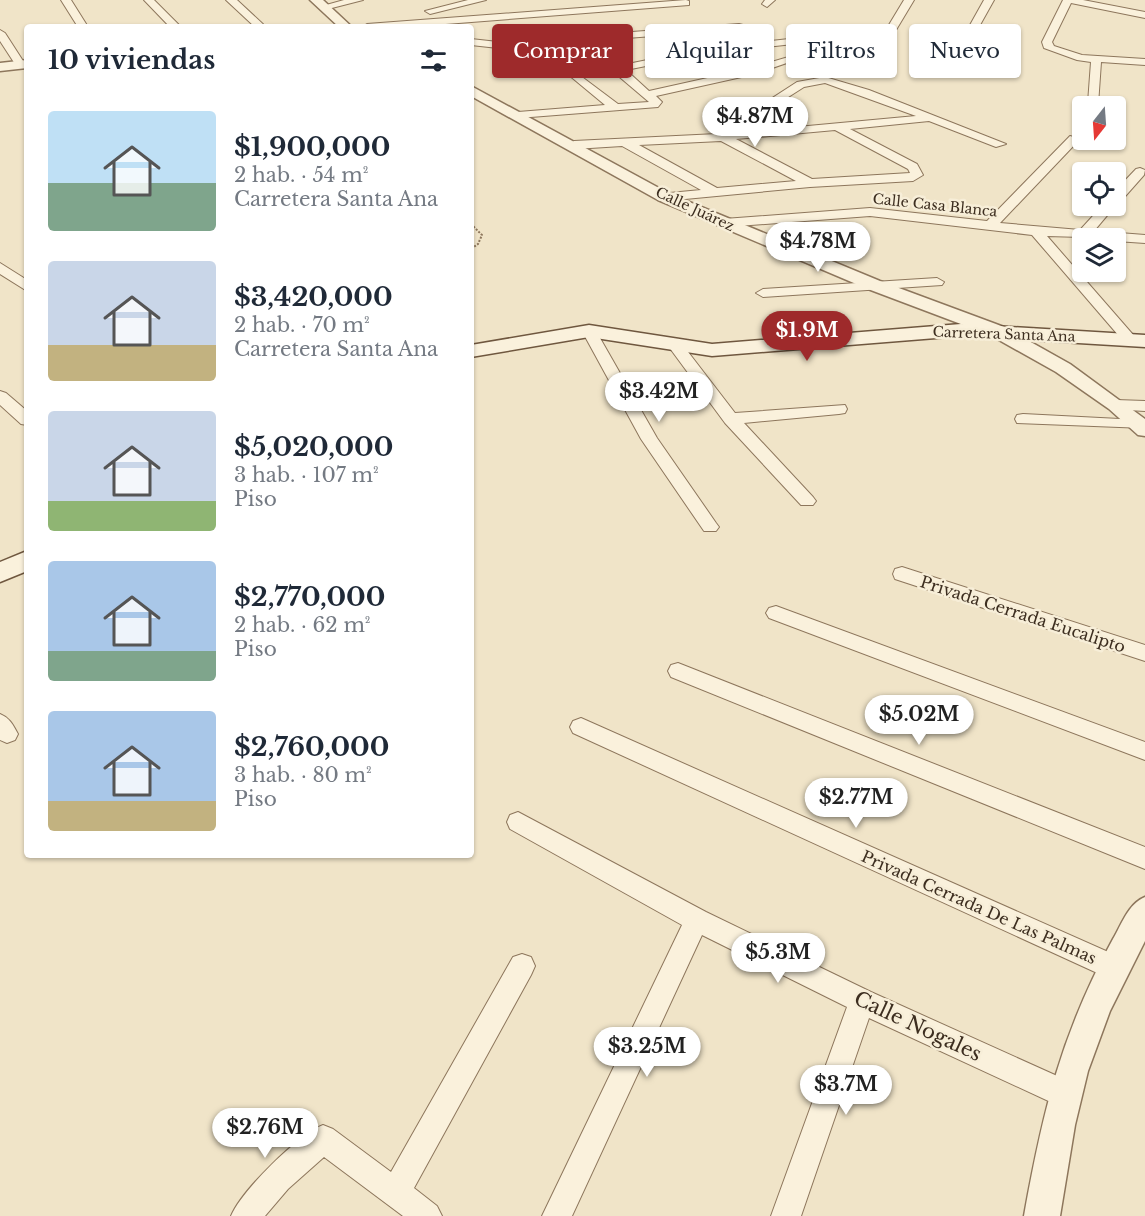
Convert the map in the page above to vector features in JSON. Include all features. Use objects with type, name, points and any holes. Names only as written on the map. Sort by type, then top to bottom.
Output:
[{"type":"main road","name":"Carretera Santa Ana","points":[[474,350],[589,331],[605,332],[677,347],[735,350],[914,332],[997,331],[1138,341]]},
{"type":"main road","points":[[0,573],[24,561]]},
{"type":"street","points":[[66,0],[81,24]]},
{"type":"street","points":[[149,0],[173,24]]},
{"type":"street","points":[[231,0],[258,24]]},
{"type":"street","points":[[320,3],[358,0]]},
{"type":"street","points":[[370,24],[481,0]]},
{"type":"street","points":[[895,24],[909,0]]},
{"type":"street","points":[[976,24],[989,0]]},
{"type":"street","points":[[1145,15],[1068,0],[1047,42],[1049,48],[1071,56],[1096,60],[1145,62]]},
{"type":"street","points":[[397,24],[525,8],[657,2],[686,3]]},
{"type":"street","points":[[320,3],[343,24]]},
{"type":"street","points":[[427,21],[433,24]]},
{"type":"street","points":[[0,33],[24,64]]},
{"type":"street","points":[[474,42],[489,45],[645,34]]},
{"type":"street","points":[[518,115],[654,105],[656,102],[650,94],[620,72],[621,70],[706,51],[786,42]]},
{"type":"street","points":[[1094,96],[1096,60]]},
{"type":"street","points":[[650,94],[751,72],[786,61]]},
{"type":"street","points":[[0,67],[24,64]]},
{"type":"street","points":[[578,78],[617,109]]},
{"type":"street","points":[[723,137],[725,129],[801,84],[814,81],[835,82],[1000,144]]},
{"type":"street","name":"Calle Juárez","points":[[474,92],[574,145],[664,197],[874,285],[997,331],[1063,368],[1116,405],[1142,427]]},
{"type":"street","points":[[574,145],[723,137],[934,118]]},
{"type":"street","points":[[664,197],[810,183],[913,177],[917,174],[913,167],[836,126]]},
{"type":"street","points":[[723,137],[810,183]]},
{"type":"street","points":[[990,226],[1072,141]]},
{"type":"street","points":[[624,142],[715,192]]},
{"type":"street","points":[[1126,187],[1140,172]]},
{"type":"street","name":"Calle Casa Blanca","points":[[724,223],[870,212],[1072,233]]},
{"type":"street","points":[[1089,228],[1100,216]]},
{"type":"street","points":[[1036,231],[1138,341]]},
{"type":"street","name":"Calle Casa Blanca","points":[[1126,237],[1145,239]]},
{"type":"street","points":[[0,267],[24,285]]},
{"type":"street","points":[[763,293],[937,282]]},
{"type":"street","points":[[589,331],[649,440],[710,528]]},
{"type":"street","points":[[677,347],[730,419],[807,501]]},
{"type":"street","points":[[0,396],[24,417]]},
{"type":"street","points":[[1116,405],[1145,406]]},
{"type":"street","points":[[730,419],[839,409]]},
{"type":"street","points":[[1023,419],[1142,427]]},
{"type":"street","name":"Privada Cerrada Eucalipto","points":[[902,574],[1145,653]]},
{"type":"street","points":[[776,613],[1145,752]]},
{"type":"street","points":[[678,671],[1145,858]]},
{"type":"street","name":"Privada Cerrada De Las Palmas","points":[[580,727],[1114,968]]},
{"type":"street","name":"Calle Nogales","points":[[518,822],[697,920],[862,1001],[1065,1094]]},
{"type":"street","points":[[1042,1216],[1065,1094],[1091,1016],[1114,968],[1137,943],[1145,910]]},
{"type":"street","points":[[557,1216],[697,920]]},
{"type":"street","points":[[395,1193],[522,966]]},
{"type":"street","points":[[786,1216],[862,1001]]},
{"type":"street","points":[[246,1216],[278,1179],[323,1139],[427,1216]]},
{"type":"path","points":[[474,227],[482,235],[474,247]]}]
